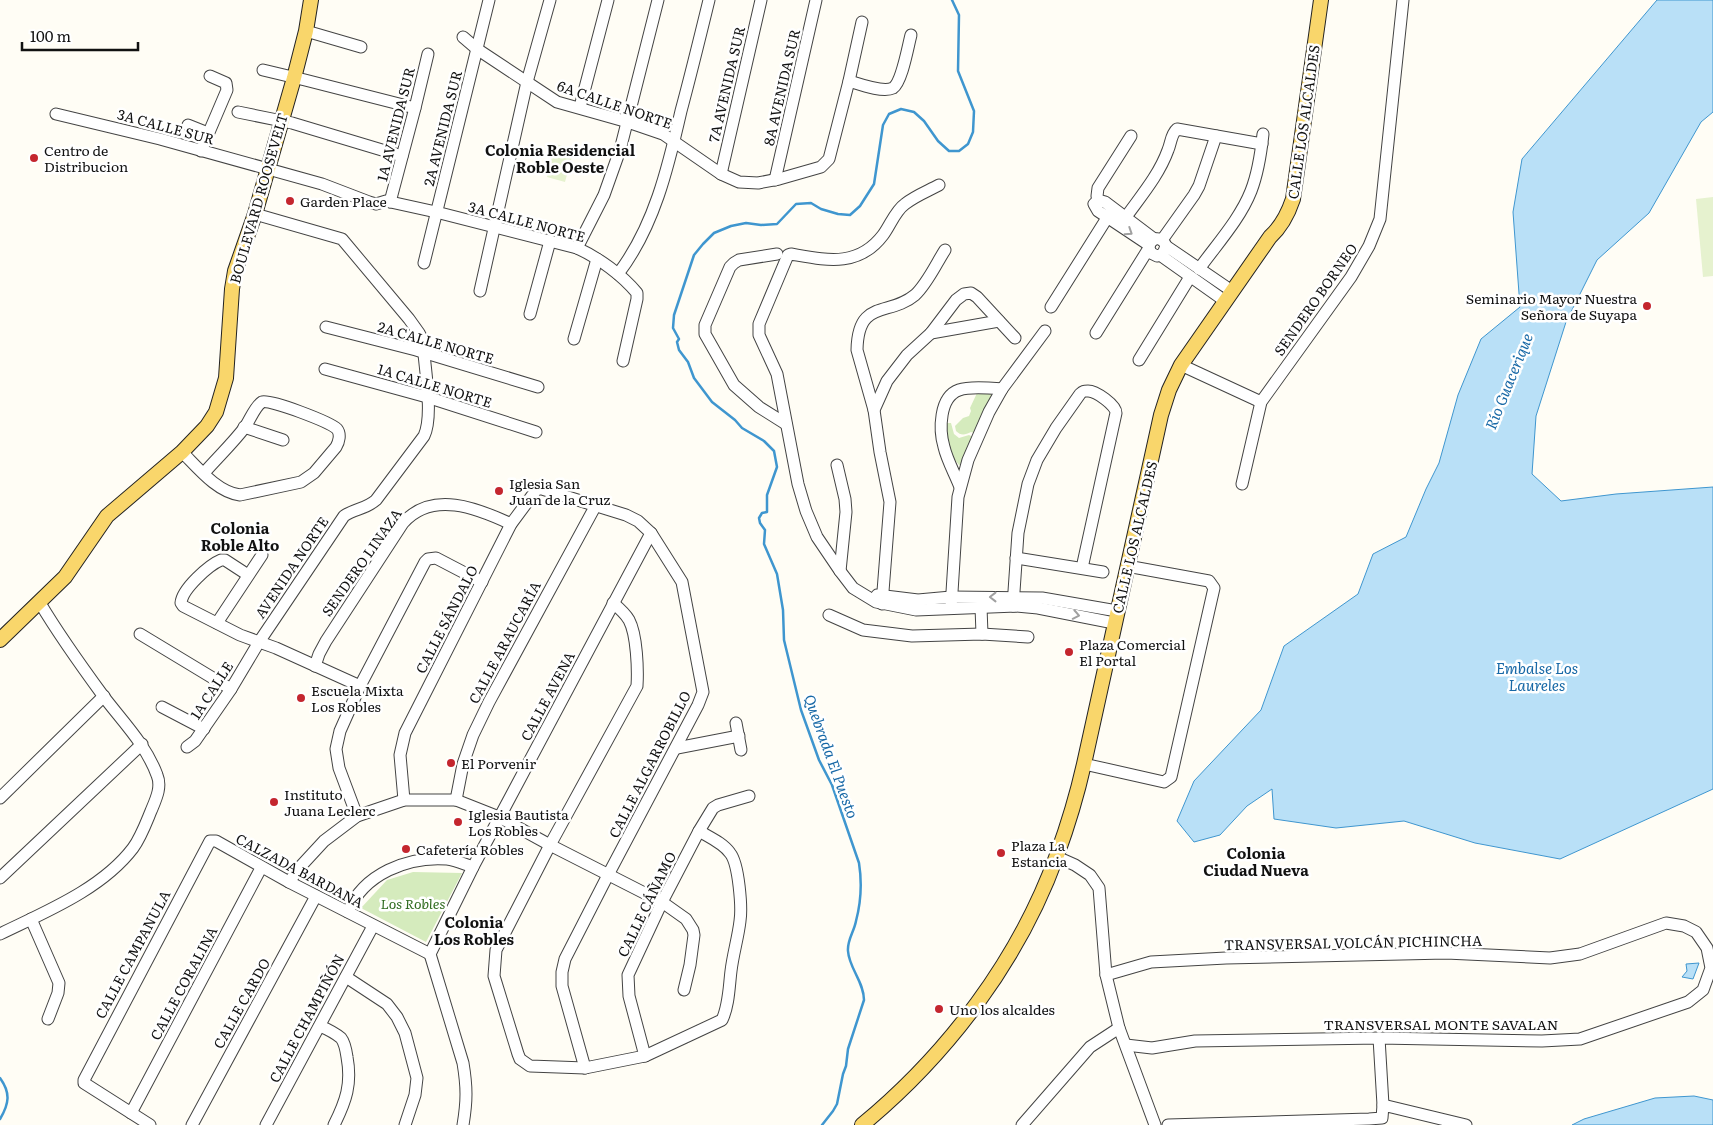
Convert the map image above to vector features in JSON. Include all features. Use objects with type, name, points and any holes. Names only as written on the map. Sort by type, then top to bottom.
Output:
[{"type":"main road","name":"BOULEVARD ROOSEVELT","points":[[0,640],[40,603],[64,577],[107,516],[182,452],[207,426],[216,412],[222,396],[228,359],[232,289],[240,255],[255,214],[294,78],[306,31],[311,0]]},
{"type":"main road","name":"CALLE LOS ALCALDES","points":[[1270,237],[1273,225],[1286,198],[1315,0]]},
{"type":"main road","name":"CALLE LOS ALCALDES","points":[[862,1125],[886,1106],[963,1023],[994,979],[1019,937],[1057,857],[1073,808],[1084,764],[1161,415],[1169,390],[1181,365],[1228,296],[1270,237],[1280,228],[1288,214],[1293,199],[1320,0]]},
{"type":"street","name":"2A AVENIDA SUR","points":[[424,263],[489,0]]},
{"type":"street","points":[[480,291],[527,82],[550,0]]},
{"type":"street","points":[[580,108],[608,0]]},
{"type":"street","points":[[577,248],[604,195],[628,122],[658,0]]},
{"type":"street","points":[[618,274],[631,257],[656,203],[674,141],[709,0]]},
{"type":"street","name":"7A AVENIDA SUR","points":[[721,174],[761,0]]},
{"type":"street","name":"8A AVENIDA SUR","points":[[775,180],[816,0]]},
{"type":"street","name":"SENDERO BORNEO","points":[[1261,402],[1351,276],[1369,246],[1380,220],[1403,0]]},
{"type":"street","points":[[862,22],[849,81],[874,88],[886,90],[894,87],[912,35]]},
{"type":"street","points":[[306,31],[361,47]]},
{"type":"street","name":"6A CALLE NORTE","points":[[463,37],[476,48],[556,102],[628,122],[662,134],[721,174],[739,182],[758,183],[775,180],[821,167],[829,159],[849,81]]},
{"type":"street","name":"1A AVENIDA SUR","points":[[388,202],[416,108],[428,54]]},
{"type":"street","points":[[263,70],[416,108]]},
{"type":"street","points":[[201,150],[227,86],[223,81],[210,76]]},
{"type":"street","points":[[238,112],[281,120],[402,156]]},
{"type":"street","name":"3A CALLE SUR","points":[[56,114],[201,150],[268,170]]},
{"type":"street","points":[[188,125],[208,133]]},
{"type":"street","points":[[1126,218],[1156,175],[1177,128],[1216,136],[1263,139],[1256,175],[1242,210],[1200,269]]},
{"type":"street","points":[[1131,136],[1098,188],[1098,200],[1094,204],[1095,207],[1107,218],[1200,269],[1228,296]]},
{"type":"street","points":[[1096,333],[1194,195],[1199,186],[1216,136]]},
{"type":"street","name":"3A CALLE NORTE","points":[[268,170],[344,191],[380,197],[388,202],[436,212],[577,248],[618,274],[637,293],[623,361]]},
{"type":"street","points":[[939,185],[904,204],[882,236],[867,251],[854,258],[836,260],[791,254],[786,258],[758,324],[758,330],[777,374],[798,484],[806,511],[817,537],[853,588],[877,599],[1012,602]]},
{"type":"street","points":[[1098,200],[1105,202],[1126,218],[1190,276],[1228,296]]},
{"type":"street","name":"AVENIDA NORTE","points":[[255,214],[342,239],[419,333],[422,341],[428,424],[424,436],[372,504],[344,516],[258,644]]},
{"type":"street","points":[[1050,307],[1107,218]]},
{"type":"street","points":[[530,314],[550,241]]},
{"type":"street","points":[[877,599],[886,578],[884,568],[890,502],[874,410],[857,350],[857,341],[862,324],[876,310],[906,301],[915,294],[945,250]]},
{"type":"street","points":[[776,254],[739,260],[730,267],[706,325],[705,334],[734,385],[759,407],[786,424]]},
{"type":"street","points":[[574,339],[597,260]]},
{"type":"street","points":[[1139,360],[1190,276]]},
{"type":"street","points":[[874,410],[887,381],[907,355],[931,333],[956,300],[964,294],[970,293],[977,297],[1015,338]]},
{"type":"street","points":[[931,333],[1000,321]]},
{"type":"street","name":"2A CALLE NORTE","points":[[326,327],[538,387]]},
{"type":"street","points":[[951,602],[960,486],[975,442],[1002,389],[1045,331]]},
{"type":"street","points":[[1181,365],[1261,402],[1242,484]]},
{"type":"street","name":"1A CALLE NORTE","points":[[325,369],[427,397],[536,432]]},
{"type":"street","points":[[960,486],[944,446],[942,419],[945,405],[951,395],[959,390],[1002,389]]},
{"type":"street","points":[[1012,602],[1018,533],[1027,492],[1037,460],[1056,428],[1080,394],[1085,390],[1091,391],[1113,405],[1116,408],[1116,413],[1082,568]]},
{"type":"street","points":[[182,452],[204,473],[215,483],[231,494],[240,495],[301,482],[314,473],[336,447],[339,434],[337,430],[327,423],[264,401],[204,473]]},
{"type":"street","points":[[244,427],[283,440]]},
{"type":"street","points":[[837,465],[846,512],[840,571]]},
{"type":"street","name":"CALLE ALGARROBILLO","points":[[537,489],[550,491],[626,515],[638,521],[651,533],[682,582],[701,676],[702,699],[565,959],[562,972],[562,986],[585,1068]]},
{"type":"street","name":"CALLE SÁNDALO","points":[[404,800],[400,755],[405,733],[511,524],[537,489]]},
{"type":"street","name":"SENDERO LINAZA","points":[[315,666],[326,641],[399,529],[411,514],[421,508],[454,505],[482,511],[511,524]]},
{"type":"street","name":"CALLE ARAUCARÍA","points":[[456,800],[463,764],[472,735],[596,505]]},
{"type":"street","name":"CALLE AVENA","points":[[430,954],[473,867],[651,533]]},
{"type":"street","points":[[217,623],[262,555]]},
{"type":"street","points":[[357,816],[339,768],[336,749],[345,718],[360,686],[425,562],[428,559],[436,558],[482,582]]},
{"type":"street","points":[[1016,558],[1103,572]]},
{"type":"street","points":[[248,574],[225,560],[221,560],[186,589],[181,603],[183,606],[258,644],[360,686]]},
{"type":"street","points":[[1084,764],[1164,782],[1171,777],[1214,588],[1210,581],[1127,566]]},
{"type":"street","points":[[951,602],[982,607],[1042,598],[1116,617]]},
{"type":"street","points":[[0,934],[94,885],[114,868],[133,848],[157,798],[160,785],[158,775],[142,744],[104,696],[40,603]]},
{"type":"street","points":[[613,603],[629,621],[632,630],[637,662],[637,686],[550,845],[496,950],[494,976],[520,1060],[530,1066],[585,1068],[645,1056],[722,1020],[726,1012],[731,968],[741,919],[738,882],[735,864],[730,853],[714,839],[699,831]]},
{"type":"street","points":[[982,607],[982,634]]},
{"type":"street","points":[[829,616],[863,630],[912,636],[982,634],[1028,637]]},
{"type":"street","points":[[140,634],[231,689]]},
{"type":"street","name":"1A CALLE","points":[[187,747],[195,741],[204,729],[258,644]]},
{"type":"street","points":[[0,798],[104,696]]},
{"type":"street","points":[[162,707],[204,729]]},
{"type":"street","points":[[736,723],[741,750]]},
{"type":"street","points":[[677,748],[738,736]]},
{"type":"street","points":[[0,878],[142,744]]},
{"type":"street","name":"CALLE CÁÑAMO","points":[[645,1056],[629,996],[628,975],[662,902],[713,808],[749,796]]},
{"type":"street","points":[[289,882],[324,841],[357,816],[404,800],[456,800],[500,817],[550,845],[662,902],[686,919],[694,935],[684,990]]},
{"type":"street","name":"CALZADA BARDANA","points":[[210,841],[216,841],[261,868],[430,954]]},
{"type":"street","name":"CALLE CAMPANULA","points":[[131,1113],[84,1082],[210,841]]},
{"type":"street","points":[[1057,857],[1075,865],[1090,875],[1098,888],[1106,975],[1119,1028],[1154,1125]]},
{"type":"street","points":[[348,912],[352,901],[370,881],[403,864],[426,859],[438,859],[473,867]]},
{"type":"street","name":"CALLE CORALINA","points":[[131,1113],[261,868]]},
{"type":"street","name":"CALLE CARDO","points":[[192,1125],[316,896]]},
{"type":"street","points":[[31,919],[59,984],[58,993],[48,1019]]},
{"type":"street","name":"TRANSVERSAL VOLCÁN PICHINCHA","points":[[1106,975],[1151,962],[1226,958],[1446,953],[1550,958],[1580,954],[1666,923],[1684,926],[1696,932],[1707,948]]},
{"type":"street","name":"CALLE CHAMPIÑÓN","points":[[266,1125],[373,926]]},
{"type":"street","name":"TRANSVERSAL MONTE SAVALAN","points":[[1126,1045],[1152,1048],[1195,1042],[1380,1038],[1542,1041],[1580,1039],[1688,1002],[1704,990],[1712,968],[1707,948]]},
{"type":"street","points":[[430,954],[463,1063],[467,1100],[463,1125]]},
{"type":"street","points":[[346,976],[387,1004],[405,1032],[417,1078],[415,1095],[405,1125]]},
{"type":"street","points":[[320,1026],[340,1037],[344,1043],[349,1066],[350,1085],[341,1112],[334,1125]]},
{"type":"street","points":[[1022,1125],[1090,1047],[1119,1028]]},
{"type":"street","points":[[1168,1125],[1382,1121],[1380,1038]]},
{"type":"street","points":[[1383,1105],[1466,1125]]},
{"type":"street","points":[[131,1113],[150,1125]]},
{"type":"green space","points":[[555,144],[574,149],[565,182],[547,177]]},
{"type":"green space","points":[[1713,197],[1713,276],[1703,277],[1696,199]]},
{"type":"green space","points":[[990,392],[992,396],[974,433],[958,433],[955,426],[963,418],[969,416],[970,408],[977,393]]},
{"type":"green space","points":[[947,423],[951,423],[954,434],[959,438],[969,435],[973,437],[960,465],[951,451],[947,434]]},
{"type":"green space","name":"Los Robles","points":[[413,872],[462,873],[426,942],[361,908],[387,880]]},
{"type":"water","name":"Embalse Los Laureles","points":[[1657,0],[1713,0],[1713,112],[1701,122],[1649,213],[1597,260],[1566,322],[1536,416],[1532,474],[1561,501],[1616,494],[1713,487],[1713,789],[1560,859],[1475,843],[1404,821],[1336,828],[1274,819],[1272,789],[1247,806],[1220,835],[1194,842],[1177,821],[1194,781],[1261,710],[1284,646],[1358,594],[1373,554],[1406,537],[1439,463],[1458,395],[1481,339],[1520,307],[1513,212],[1522,159]]},
{"type":"water","points":[[1699,963],[1693,979],[1682,977],[1687,971],[1686,964]]},
{"type":"water","points":[[1694,1096],[1713,1100],[1713,1125],[1572,1125],[1584,1119],[1655,1098]]},
{"type":"waterway","name":"Quebrada El Puesto","points":[[822,1125],[837,1104],[848,1049],[864,1000],[862,987],[851,963],[848,951],[860,899],[861,877],[859,863],[832,785],[819,760],[801,710],[784,640],[783,610],[777,574],[764,544],[765,530],[759,518],[762,513],[767,512],[767,495],[777,467],[774,451],[764,441],[742,428],[712,402],[694,378],[688,362],[679,350],[677,342],[679,339],[673,328],[674,315],[694,255],[714,233],[731,226],[746,223],[761,225],[777,224],[796,204],[811,203],[821,209],[850,215],[860,206],[874,184],[883,125],[889,114],[901,109],[914,112],[924,121],[938,141],[949,151],[959,151],[968,144],[973,132],[974,111],[958,71],[959,15],[952,0]]},
{"type":"waterway","points":[[0,1078],[4,1083],[8,1098],[0,1119]]},
{"type":"place","name":"Centro de Distribucion","points":[[34,158]]},
{"type":"place","name":"Garden Place","points":[[290,201]]},
{"type":"place","name":"Seminario Mayor Nuestra Señora de Suyapa","points":[[1647,306]]},
{"type":"place","name":"Iglesia San Juan de la Cruz","points":[[499,491]]},
{"type":"place","name":"Plaza Comercial El Portal","points":[[1069,652]]},
{"type":"place","name":"Escuela Mixta Los Robles","points":[[301,698]]},
{"type":"place","name":"El Porvenir","points":[[451,763]]},
{"type":"place","name":"Instituto Juana Leclerc","points":[[274,802]]},
{"type":"place","name":"Iglesia Bautista Los Robles","points":[[458,822]]},
{"type":"place","name":"Cafetería Robles","points":[[406,849]]},
{"type":"place","name":"Plaza La Estancia","points":[[1001,853]]},
{"type":"place","name":"Uno los alcaldes","points":[[939,1009]]},
{"type":"district","name":"Colonia Residencial Roble Oeste","points":[[560,158]]},
{"type":"district","name":"Colonia Roble Alto","points":[[240,536]]},
{"type":"district","name":"Colonia Ciudad Nueva","points":[[1256,860]]},
{"type":"district","name":"Colonia Los Robles","points":[[474,930]]},
{"type":"water label","name":"Río Guacerique","points":[[1508,381]]}]
